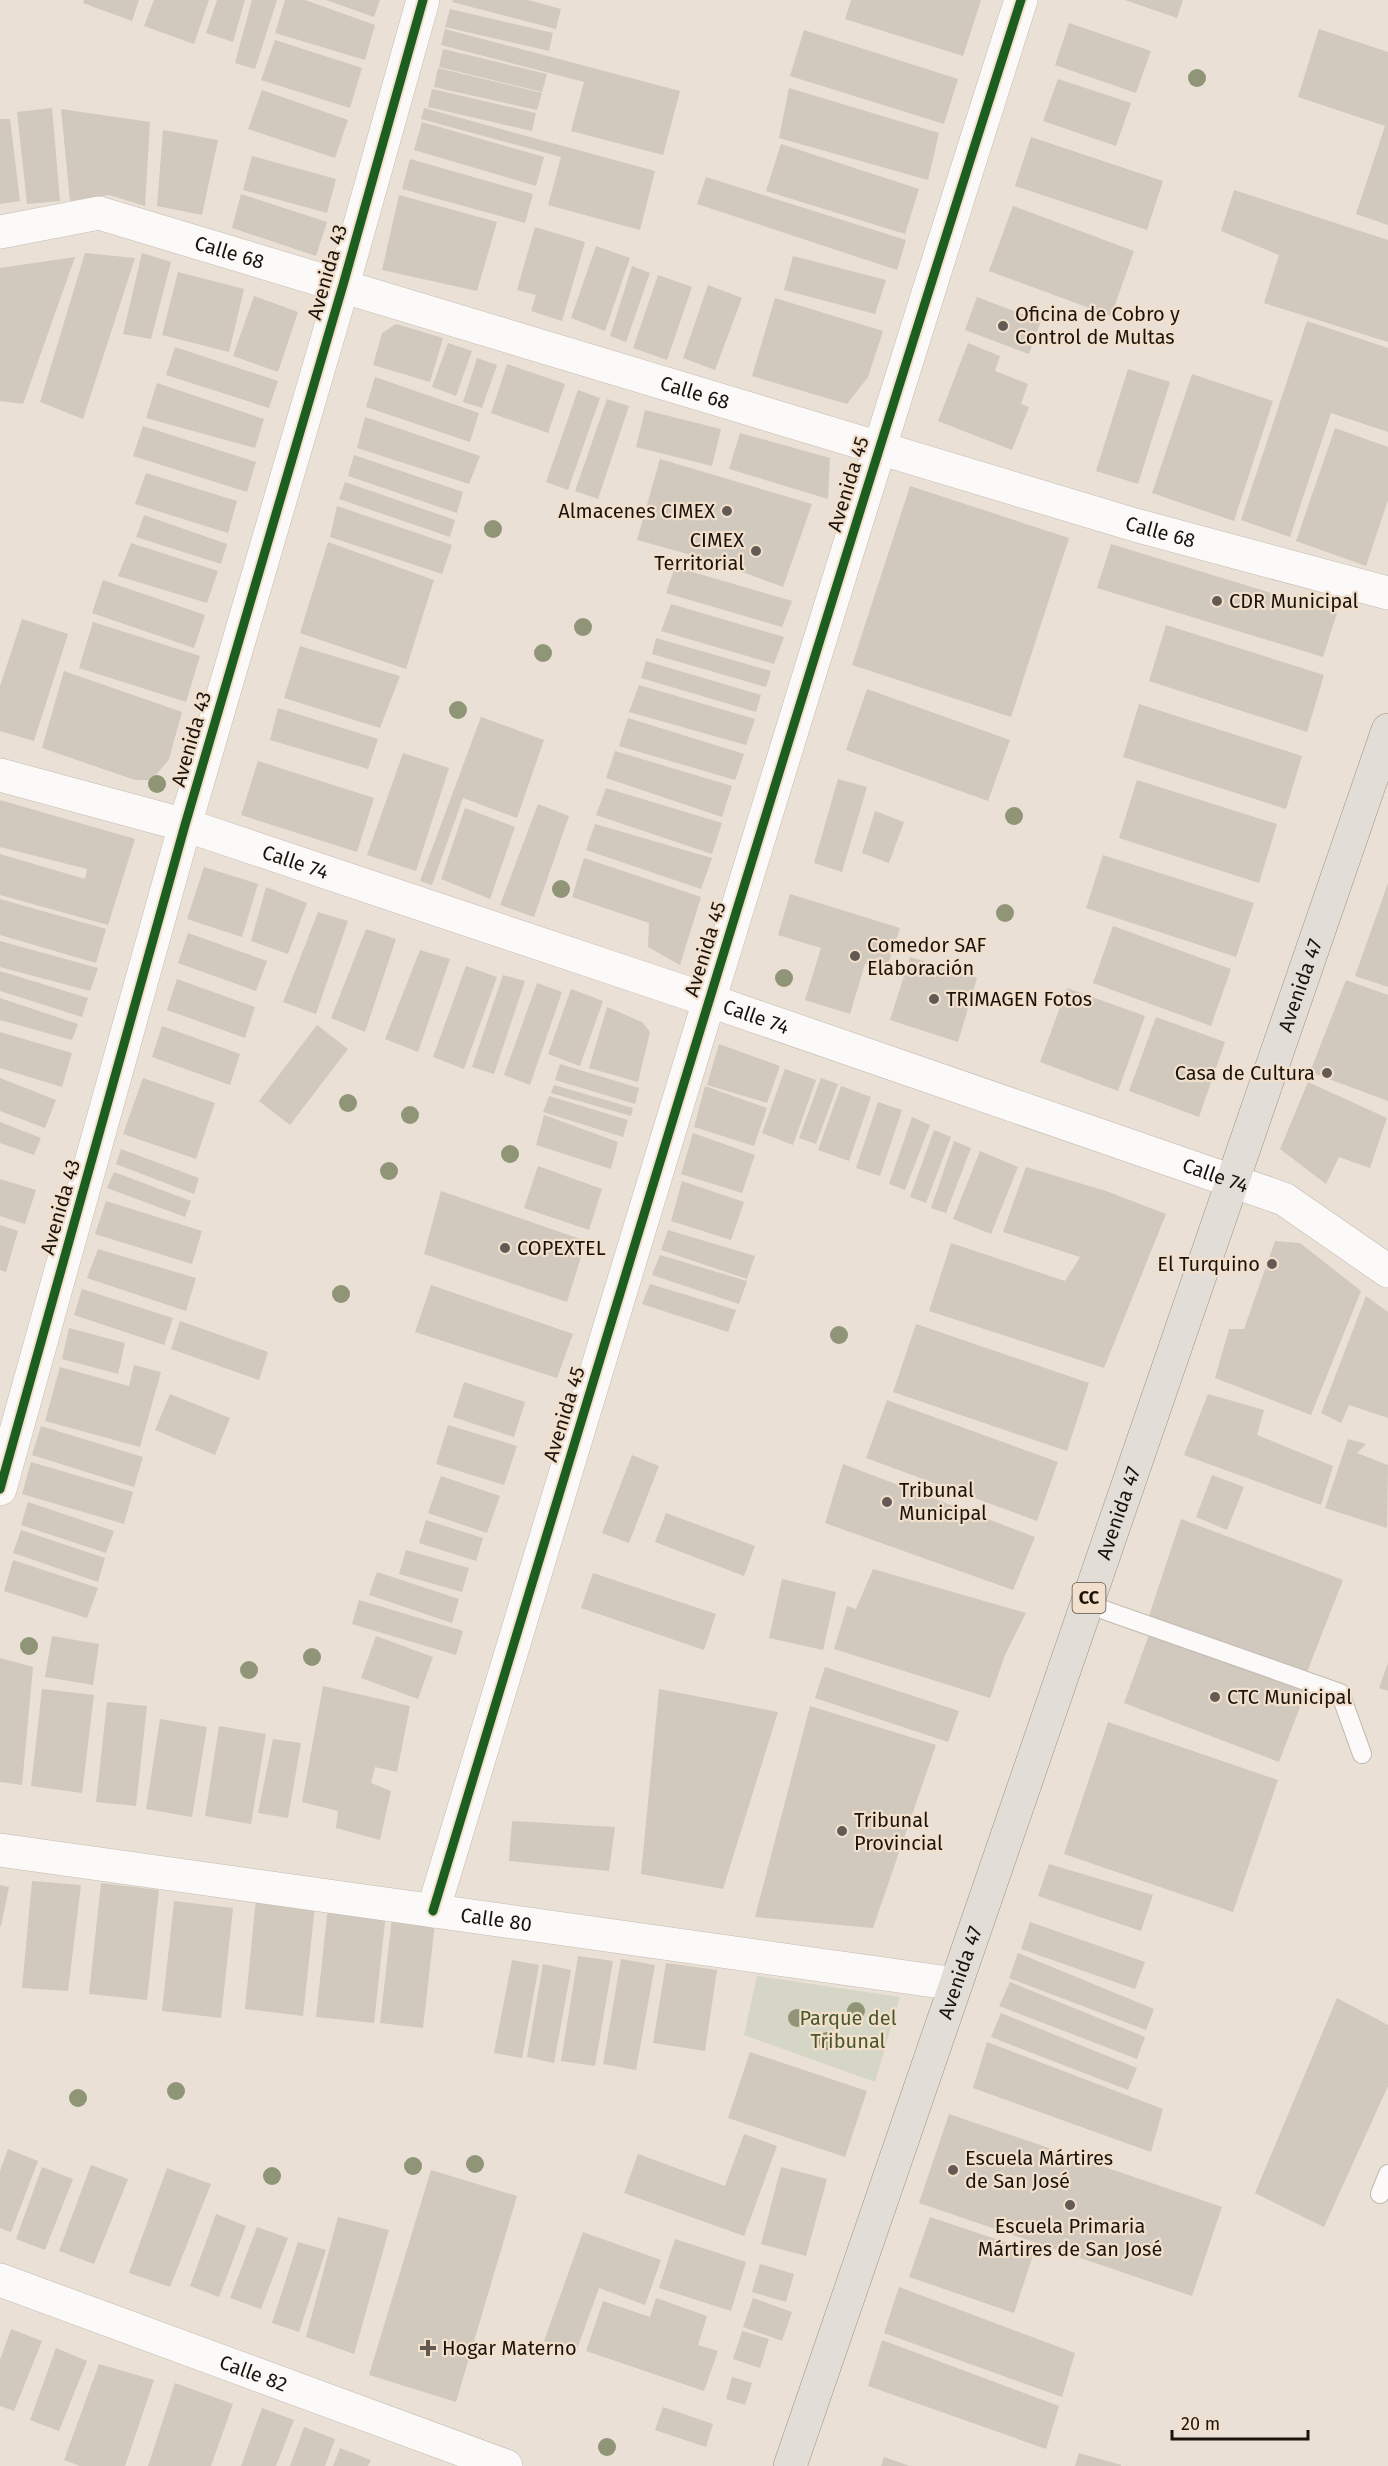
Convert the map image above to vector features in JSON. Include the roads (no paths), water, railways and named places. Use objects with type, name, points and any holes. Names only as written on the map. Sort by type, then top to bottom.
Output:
[{"type":"main road","name":"Avenida 47","points":[[790,2466],[1388,730]]},
{"type":"street","name":"Avenida 43","points":[[0,1489],[184,825],[343,285],[423,0]]},
{"type":"street","name":"Avenida 45","points":[[433,1911],[708,1000],[879,446],[1021,0]]},
{"type":"street","name":"Calle 68","points":[[0,232],[99,213],[879,446],[1135,525],[1388,593]]},
{"type":"street","name":"Calle 74","points":[[0,775],[184,825],[708,1000],[1232,1183],[1284,1199],[1388,1271]]},
{"type":"street","name":"Calle 80","points":[[0,1850],[956,1984]]},
{"type":"street","name":"Calle 82","points":[[0,2280],[506,2466]]},
{"type":"lane","points":[[1087,1604],[1340,1693],[1362,1754]]},
{"type":"lane","points":[[1380,2194],[1388,2174]]},
{"type":"place","name":"Oficina de Cobro y Control de Multas","points":[[1003,326]]},
{"type":"place","name":"Almacenes CIMEX","points":[[727,511]]},
{"type":"place","name":"CIMEX Territorial","points":[[756,551]]},
{"type":"place","name":"CDR Municipal","points":[[1217,601]]},
{"type":"place","name":"Comedor SAF Elaboración","points":[[855,956]]},
{"type":"place","name":"TRIMAGEN Fotos","points":[[934,999]]},
{"type":"place","name":"Casa de Cultura","points":[[1327,1073]]},
{"type":"place","name":"COPEXTEL","points":[[505,1248]]},
{"type":"place","name":"El Turquino","points":[[1272,1264]]},
{"type":"place","name":"Tribunal Municipal","points":[[887,1502]]},
{"type":"place","name":"CTC Municipal","points":[[1215,1697]]},
{"type":"place","name":"Tribunal Provincial","points":[[842,1831]]},
{"type":"place","name":"Escuela Mártires de San José","points":[[953,2170]]},
{"type":"place","name":"Escuela Primaria Mártires de San José","points":[[1070,2205]]},
{"type":"place","name":"Hogar Materno","points":[[428,2348]]},
{"type":"park label","name":"Parque del Tribunal","points":[[848,2030]]}]
